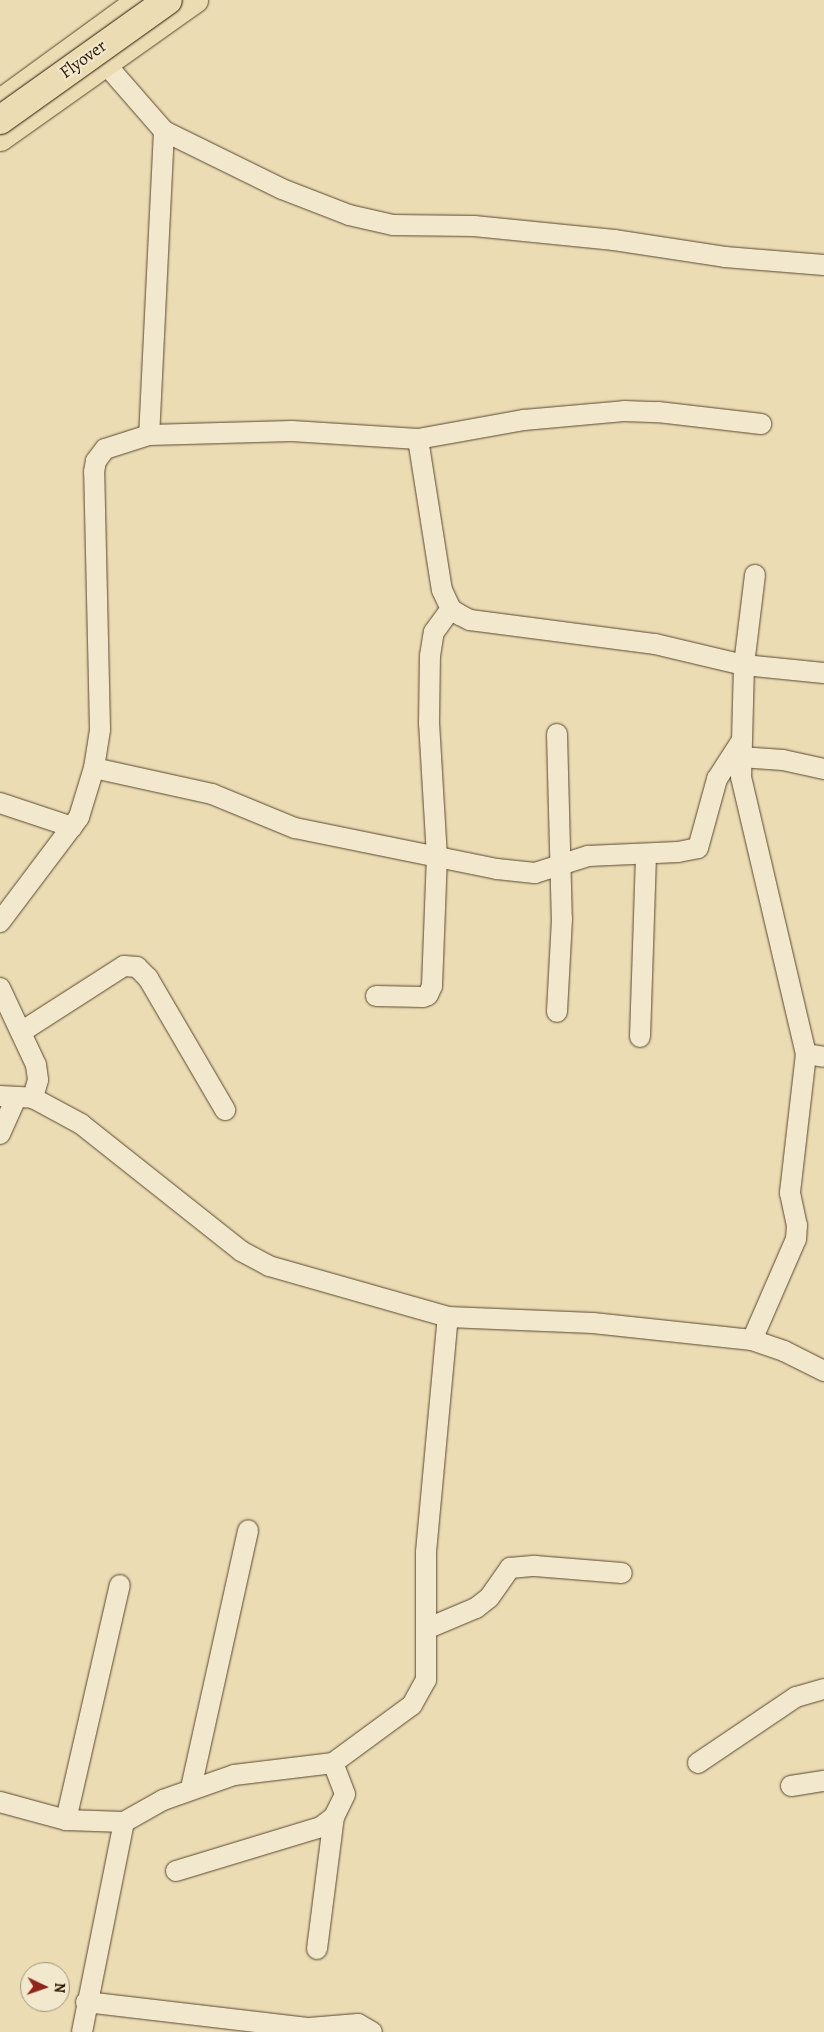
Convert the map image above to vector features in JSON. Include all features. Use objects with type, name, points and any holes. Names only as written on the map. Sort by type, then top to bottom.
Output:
[{"type":"highway","name":"Flyover","points":[[3,127],[168,0]]},
{"type":"main road","points":[[0,101],[139,0]]},
{"type":"main road","points":[[3,127],[105,63],[195,0]]},
{"type":"street","points":[[84,40],[164,131],[282,189],[349,215],[393,225],[474,226],[614,240],[725,257],[824,265]]},
{"type":"street","points":[[149,435],[164,131]]},
{"type":"street","points":[[0,922],[72,827],[88,793],[94,768],[100,729],[95,467],[105,449],[149,435],[292,431],[418,439],[524,420],[624,411],[658,412],[761,424]]},
{"type":"street","points":[[418,439],[442,590],[451,609],[470,620],[655,644],[744,665],[824,673]]},
{"type":"street","points":[[752,1340],[796,1239],[797,1225],[790,1193],[815,1055],[748,810],[740,750],[744,665],[755,575]]},
{"type":"street","points":[[376,996],[423,997],[430,992],[437,856],[429,724],[430,644],[434,632],[451,609]]},
{"type":"street","points":[[557,734],[561,864],[557,1012]]},
{"type":"street","points":[[94,768],[212,794],[295,828],[517,872],[535,873],[561,864],[596,856],[691,852],[698,848],[718,779],[740,750]]},
{"type":"street","points":[[740,750],[824,769]]},
{"type":"street","points":[[0,803],[72,827]]},
{"type":"street","points":[[640,1037],[646,854]]},
{"type":"street","points":[[21,1032],[116,970],[124,966],[137,967],[148,978],[225,1110]]},
{"type":"street","points":[[0,988],[36,1065],[38,1080],[16,1097],[0,1134]]},
{"type":"street","points":[[16,1097],[81,1124],[241,1251],[269,1266],[448,1317],[593,1323],[752,1340],[784,1351],[824,1371]]},
{"type":"street","points":[[0,1802],[66,1820],[124,1822],[191,1788],[234,1775],[333,1763],[412,1705],[421,1694],[426,1680],[426,1552],[448,1317]]},
{"type":"street","points":[[191,1788],[248,1530]]},
{"type":"street","points":[[426,1629],[476,1608],[489,1598],[510,1568],[535,1566],[622,1573]]},
{"type":"street","points":[[66,1820],[120,1585]]},
{"type":"street","points":[[698,1763],[796,1697],[824,1689]]},
{"type":"street","points":[[317,1949],[334,1817],[345,1794],[333,1763]]},
{"type":"street","points":[[791,1786],[824,1781]]},
{"type":"street","points":[[176,1871],[320,1827],[334,1817]]},
{"type":"street","points":[[82,2032],[86,2002],[124,1822]]},
{"type":"street","points":[[86,2002],[309,2028],[358,2024],[372,2032]]}]
